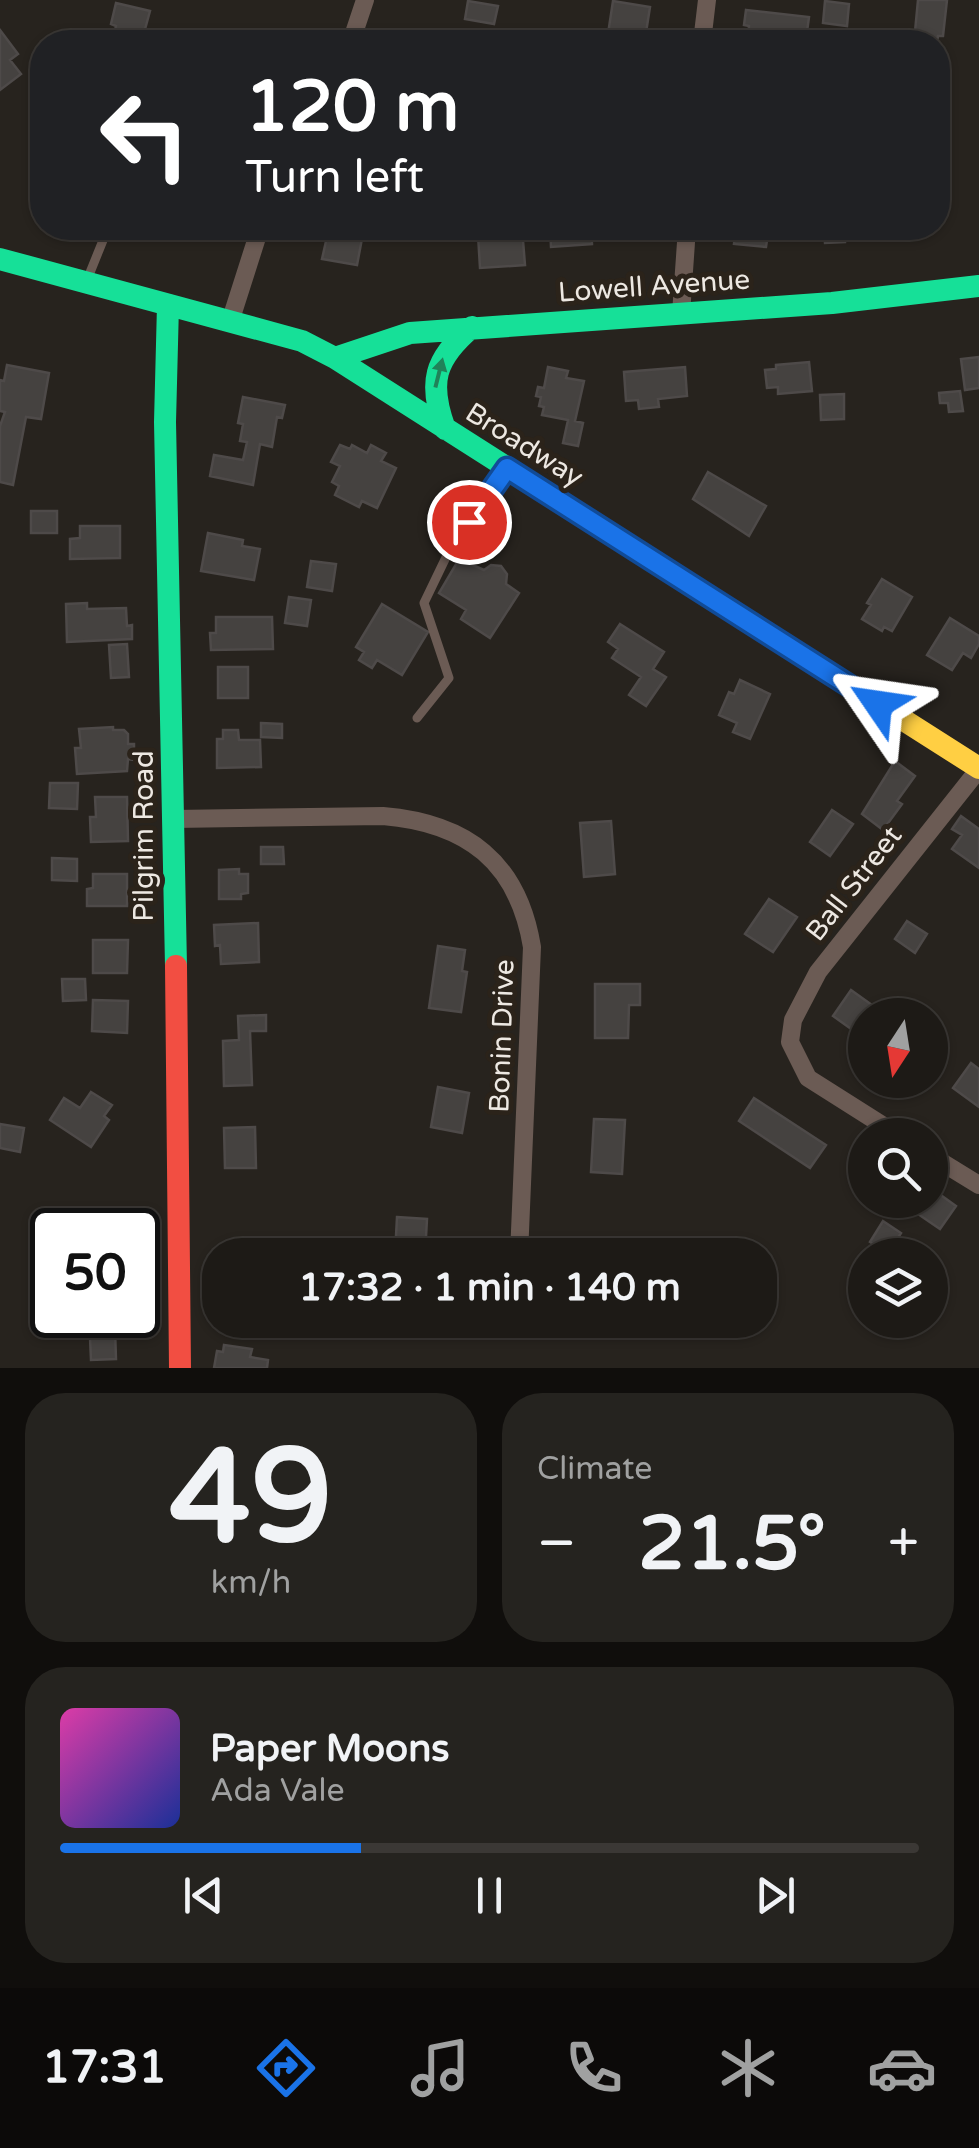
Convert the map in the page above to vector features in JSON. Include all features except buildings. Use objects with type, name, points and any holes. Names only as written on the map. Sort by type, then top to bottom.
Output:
[{"type":"main road","name":"Broadway","points":[[0,259],[302,342],[335,358],[979,769]]},
{"type":"main road","name":"Lowell Avenue","points":[[335,358],[410,333],[930,294],[979,286]]},
{"type":"main road","name":"Pilgrim Road","points":[[168,304],[165,422],[180,1368]]},
{"type":"main road","points":[[445,429],[436,399],[436,369],[448,348],[472,327]]},
{"type":"street","points":[[355,30],[365,0]]},
{"type":"street","points":[[703,30],[706,0]]},
{"type":"street","points":[[230,322],[256,240]]},
{"type":"street","points":[[682,314],[686,240]]},
{"type":"street","name":"Ball Street","points":[[871,1118],[808,1078],[790,1042],[793,1020],[818,972],[979,769]]},
{"type":"street","name":"Bonin Drive","points":[[174,819],[415,818],[442,826],[490,855],[520,902],[532,947],[521,1238]]},
{"type":"street","points":[[948,1166],[979,1185]]},
{"type":"lane","points":[[86,283],[103,240]]},
{"type":"lane","points":[[418,718],[449,678],[424,603],[450,549],[507,468]]},
{"type":"traffic: fast","points":[[0,259],[302,341],[335,358],[602,528]]},
{"type":"traffic: fast","points":[[335,358],[410,333],[832,303],[979,286]]},
{"type":"traffic: fast","points":[[168,305],[165,422],[176,966]]},
{"type":"traffic: fast","points":[[445,429],[437,398],[438,373],[449,350],[472,327]]},
{"type":"traffic: slow","points":[[602,528],[979,768]]},
{"type":"traffic: jam","points":[[176,966],[180,1368]]},
{"type":"route","points":[[469,522],[507,468],[878,704]]}]
